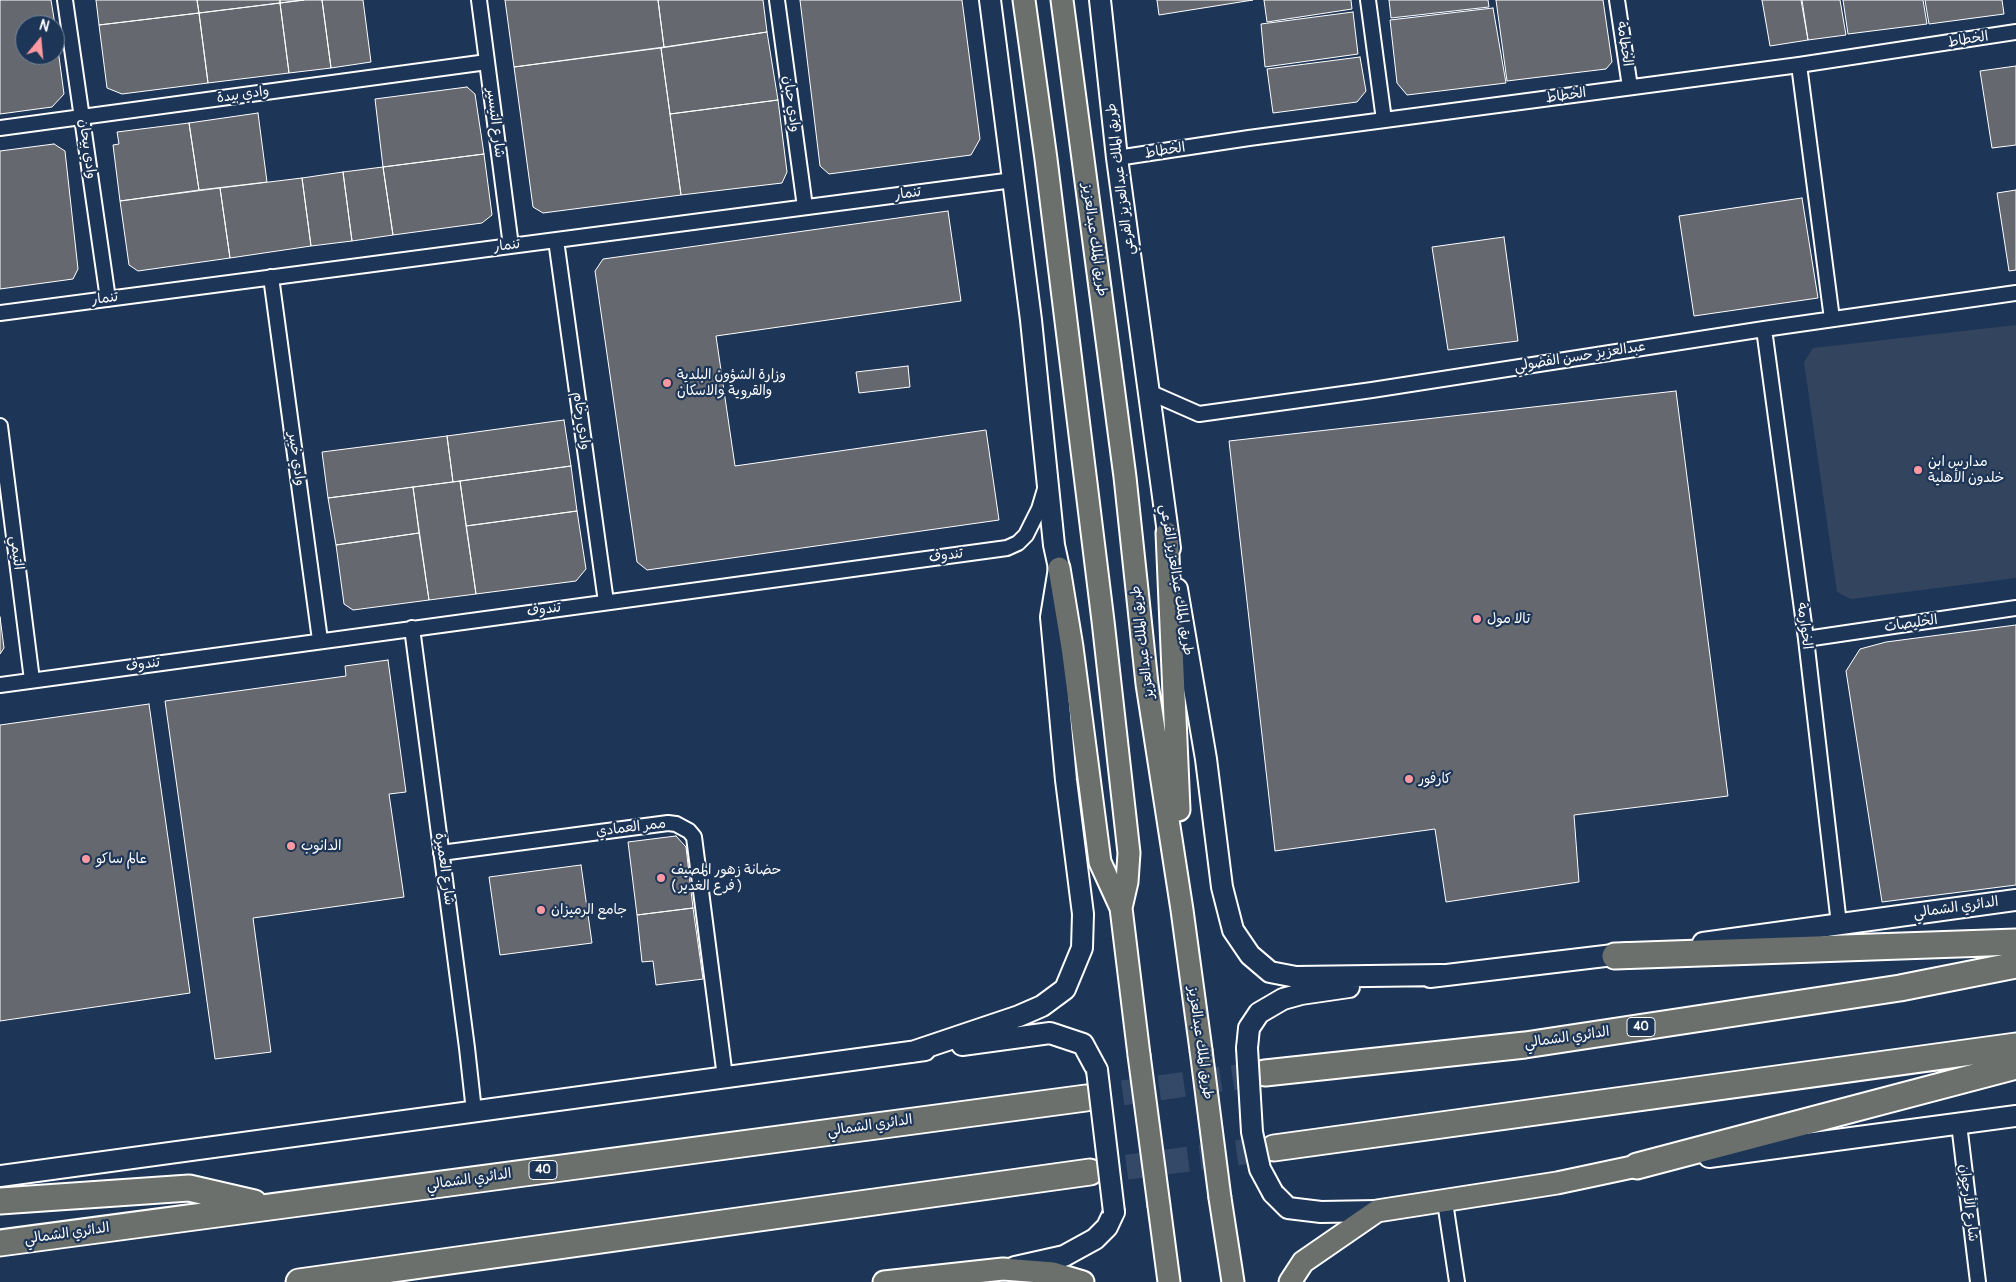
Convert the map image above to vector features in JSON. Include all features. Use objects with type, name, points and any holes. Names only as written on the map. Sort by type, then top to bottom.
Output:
[{"type":"highway","points":[[1615,956],[2016,942]]},
{"type":"highway","name":"الدائري الشمالي","points":[[1265,1073],[1525,1045],[1900,988],[2016,965]]},
{"type":"highway","points":[[1274,1148],[2016,1046]]},
{"type":"highway","points":[[1637,1166],[2016,1066]]},
{"type":"highway","name":"الدائري الشمالي","points":[[0,1243],[1086,1098]]},
{"type":"highway","points":[[299,1282],[1090,1172]]},
{"type":"highway","points":[[0,1201],[189,1188],[269,1207]]},
{"type":"main road","points":[[1024,0],[1048,178],[1129,853],[1127,882],[1121,908]]},
{"type":"main road","name":"طريق الملك عبدالعزيز","points":[[1062,0],[1112,378],[1148,684],[1182,910],[1232,1282]]},
{"type":"main road","points":[[1167,533],[1182,910]]},
{"type":"main road","points":[[1059,568],[1072,646],[1100,862],[1121,908],[1169,1282]]},
{"type":"main road","points":[[1290,1282],[1303,1262],[1377,1211],[1445,1202],[1557,1183],[1637,1166]]},
{"type":"main road","points":[[896,1281],[1003,1269],[1053,1273],[1083,1282]]},
{"type":"street","name":"وادي بيحان","points":[[65,0],[108,299]]},
{"type":"street","name":"شارع التيسير","points":[[479,0],[511,246]]},
{"type":"street","name":"وادي حبان","points":[[777,0],[805,208]]},
{"type":"street","points":[[912,1052],[1019,1016],[1042,1006],[1065,989],[1082,948],[1083,914],[1066,780],[1051,617],[1059,568],[1032,329],[990,0]]},
{"type":"street","name":"طريق الملك عبدالعزيز الفرعي","points":[[1100,0],[1117,158],[1167,533],[1206,760],[1222,887],[1232,930],[1250,956],[1270,972],[1296,977],[1442,975]]},
{"type":"street","points":[[1368,0],[1384,120]]},
{"type":"street","name":"الخطامة","points":[[1617,0],[1630,87]]},
{"type":"street","name":"الخطاط","points":[[1117,158],[1384,120],[1799,65],[2016,32]]},
{"type":"street","name":"وادي بيدة","points":[[0,128],[487,62]]},
{"type":"street","points":[[1799,65],[1832,318]]},
{"type":"street","name":"تنمار","points":[[0,313],[1013,180]]},
{"type":"street","name":"وادي رخام","points":[[556,240],[606,602]]},
{"type":"street","name":"وادي خيبر","points":[[271,278],[320,640]]},
{"type":"street","name":"عبدالعزيز حسن الفضولي","points":[[1148,392],[1199,414],[1372,390],[1764,328],[2016,293]]},
{"type":"street","name":"الخوارمة","points":[[1764,328],[1806,639],[1839,924]]},
{"type":"street","name":"التيمي","points":[[0,426],[32,680]]},
{"type":"street","name":"تندوف","points":[[0,685],[1007,548],[1018,543],[1026,535],[1039,509],[1048,480]]},
{"type":"street","name":"الخليصات","points":[[1806,639],[2016,608]]},
{"type":"street","name":"شارع العميرة","points":[[412,628],[474,1111]]},
{"type":"street","name":"ممر العمادي","points":[[441,853],[668,822],[689,831],[694,837],[725,1077]]},
{"type":"street","name":"الدائري الشمالي","points":[[1377,1211],[1321,1212],[1288,1208],[1273,1193],[1260,1169],[1252,1132],[1247,1048],[1249,1028],[1259,1013],[1283,999],[1301,994],[1442,975],[1615,956],[2016,900]]},
{"type":"street","points":[[0,1176],[1050,1033],[1083,1044],[1097,1070],[1114,1212],[1107,1227],[1095,1239],[1064,1256],[1003,1269]]},
{"type":"street","points":[[1637,1166],[2016,1116]]},
{"type":"street","name":"شارع الأرجوان","points":[[1959,1124],[1978,1282]]},
{"type":"street","points":[[1445,1202],[1457,1282]]},
{"type":"shaded area","name":"مدارس ابن خلدون الأهلية","points":[[2016,325],[2016,578],[1851,599],[1837,592],[1804,362],[1813,348]]},
{"type":"building","points":[[0,0],[51,0],[53,15],[15,15],[15,65],[60,65],[64,94],[52,107],[0,114]]},
{"type":"building","points":[[96,0],[197,0],[199,13],[99,25]]},
{"type":"building","points":[[197,0],[280,0],[280,3],[199,13]]},
{"type":"building","points":[[280,0],[304,0],[280,3]]},
{"type":"building","points":[[322,0],[331,68],[289,73],[280,3]]},
{"type":"building","points":[[322,0],[363,0],[371,62],[331,68]]},
{"type":"building","points":[[505,0],[658,0],[664,47],[514,67]]},
{"type":"building","points":[[658,0],[763,0],[767,32],[664,47]]},
{"type":"building","points":[[800,0],[962,0],[980,139],[971,155],[829,174],[820,166]]},
{"type":"building","points":[[1157,0],[1253,0],[1159,15]]},
{"type":"building","points":[[1264,0],[1351,0],[1352,9],[1267,22]]},
{"type":"building","points":[[1389,0],[1488,0],[1489,7],[1391,18]]},
{"type":"building","points":[[1496,0],[1603,0],[1612,62],[1606,69],[1507,81]]},
{"type":"building","points":[[1762,0],[1801,0],[1808,40],[1770,46]]},
{"type":"building","points":[[1802,0],[1840,0],[1846,35],[1808,40]]},
{"type":"building","points":[[1843,0],[1923,0],[1927,24],[1848,34]]},
{"type":"building","points":[[1925,0],[2002,0],[2004,14],[1929,24]]},
{"type":"building","points":[[280,3],[289,73],[208,83],[199,13]]},
{"type":"building","points":[[1493,8],[1506,83],[1407,95],[1397,83],[1390,20]]},
{"type":"building","points":[[1353,12],[1358,54],[1265,67],[1261,24]]},
{"type":"building","points":[[199,13],[208,83],[122,94],[107,88],[99,25]]},
{"type":"building","points":[[767,32],[778,100],[670,114],[661,48]]},
{"type":"building","points":[[661,48],[681,195],[543,213],[533,207],[514,67]]},
{"type":"building","points":[[1360,57],[1366,91],[1357,102],[1273,113],[1267,69]]},
{"type":"building","points":[[2016,66],[2016,145],[1992,148],[1980,71]]},
{"type":"building","points":[[467,87],[475,94],[484,154],[383,167],[375,99]]},
{"type":"building","points":[[778,100],[787,172],[782,183],[681,195],[670,114]]},
{"type":"building","points":[[258,113],[267,182],[199,190],[189,123]]},
{"type":"building","points":[[189,123],[199,190],[120,201],[113,145],[119,144],[117,132]]},
{"type":"building","points":[[54,144],[65,151],[78,269],[73,279],[0,289],[0,151]]},
{"type":"building","points":[[484,154],[492,215],[482,223],[393,235],[383,167]]},
{"type":"building","points":[[383,167],[393,235],[352,241],[343,172]]},
{"type":"building","points":[[343,172],[352,241],[311,246],[302,178]]},
{"type":"building","points":[[302,178],[311,246],[230,258],[220,188]]},
{"type":"building","points":[[220,188],[230,258],[138,271],[129,265],[120,201]]},
{"type":"building","points":[[2016,190],[2016,270],[2009,271],[1997,193]]},
{"type":"building","points":[[1802,198],[1818,298],[1694,316],[1679,216]]},
{"type":"building","name":"وزارة الشؤون البلدية والقروية والاسكان","points":[[948,211],[961,301],[716,336],[735,466],[986,430],[999,520],[647,570],[637,562],[595,271],[603,259]]},
{"type":"building","points":[[1504,237],[1518,341],[1448,350],[1432,247]]},
{"type":"building","points":[[908,366],[910,387],[859,393],[856,372]]},
{"type":"building","name":"تالا مول","points":[[1676,391],[1728,796],[1574,815],[1579,882],[1446,902],[1435,829],[1275,851],[1229,441]]},
{"type":"building","points":[[564,420],[571,466],[453,482],[447,436]]},
{"type":"building","points":[[447,436],[453,482],[328,498],[322,452]]},
{"type":"building","points":[[571,466],[577,511],[466,526],[460,481]]},
{"type":"building","points":[[460,481],[476,594],[429,600],[413,487]]},
{"type":"building","points":[[413,487],[419,533],[336,545],[328,498]]},
{"type":"building","points":[[577,511],[586,569],[576,581],[476,594],[466,526]]},
{"type":"building","points":[[419,533],[429,600],[353,610],[344,604],[336,545]]},
{"type":"building","points":[[0,617],[4,648],[0,654]]},
{"type":"building","points":[[2016,625],[2016,885],[1882,902],[1846,671],[1860,649],[1886,642]]},
{"type":"building","name":"الدانوب","points":[[388,660],[406,792],[389,794],[404,897],[253,918],[271,1052],[215,1059],[165,701],[346,676],[345,666]]},
{"type":"building","name":"عالم ساكو","points":[[149,704],[190,993],[0,1021],[0,725]]},
{"type":"building","name":"حضانة زهور المصيف ( فرع الغدير )","points":[[676,836],[686,847],[693,908],[637,915],[628,842]]},
{"type":"building","name":"جامع الرميزان","points":[[581,865],[592,943],[500,955],[489,877]]},
{"type":"building","points":[[693,908],[703,979],[656,985],[653,961],[642,962],[637,915]]},
{"type":"tunnel","points":[[1086,1098],[1265,1073]]},
{"type":"tunnel","points":[[1090,1172],[1274,1148]]},
{"type":"place","name":"وزارة الشؤون البلدية والقروية والاسكان","points":[[667,383]]},
{"type":"place","name":"مدارس ابن خلدون الأهلية","points":[[1918,470]]},
{"type":"place","name":"تالا مول","points":[[1477,619]]},
{"type":"place","name":"كارفور","points":[[1409,779]]},
{"type":"place","name":"الدانوب","points":[[291,846]]},
{"type":"place","name":"عالم ساكو","points":[[86,859]]},
{"type":"place","name":"حضانة زهور المصيف ( فرع الغدير )","points":[[661,878]]},
{"type":"place","name":"جامع الرميزان","points":[[541,910]]}]
